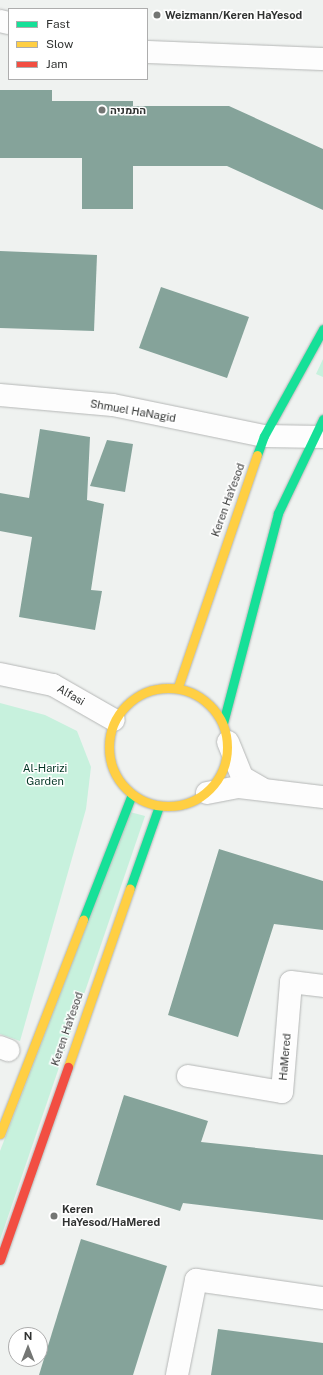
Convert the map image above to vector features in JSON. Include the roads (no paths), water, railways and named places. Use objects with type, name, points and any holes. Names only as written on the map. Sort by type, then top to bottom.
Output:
[{"type":"street","points":[[148,52],[323,59]]},
{"type":"street","name":"Keren HaYesod","points":[[178,687],[264,436],[323,329]]},
{"type":"street","name":"Shmuel HaNagid","points":[[0,395],[112,405],[264,436],[318,438]]},
{"type":"street","points":[[207,793],[219,778],[226,761],[226,733],[278,513],[318,438],[323,419]]},
{"type":"street","name":"Alfasi","points":[[0,674],[53,685],[114,720]]},
{"type":"street","points":[[261,788],[242,777],[226,733],[202,698],[178,687],[159,687],[140,693],[125,705],[114,720],[108,753],[120,783],[132,794],[159,806],[176,806],[207,793],[239,787],[261,788],[323,797]]},
{"type":"street","points":[[0,1134],[132,794]]},
{"type":"street","name":"Keren HaYesod","points":[[0,1260],[159,806]]},
{"type":"street","name":"HaMered","points":[[188,1076],[282,1092],[291,982],[323,986]]},
{"type":"street","points":[[177,1375],[196,1280],[323,1298]]},
{"type":"place","name":"Weizmann/Keren HaYesod","points":[[157,15]]},
{"type":"place","name":"התמניה","points":[[102,110]]},
{"type":"place","name":"Keren HaYesod/HaMered","points":[[54,1216]]},
{"type":"park label","name":"Al-Harizi Garden","points":[[45,775]]}]
